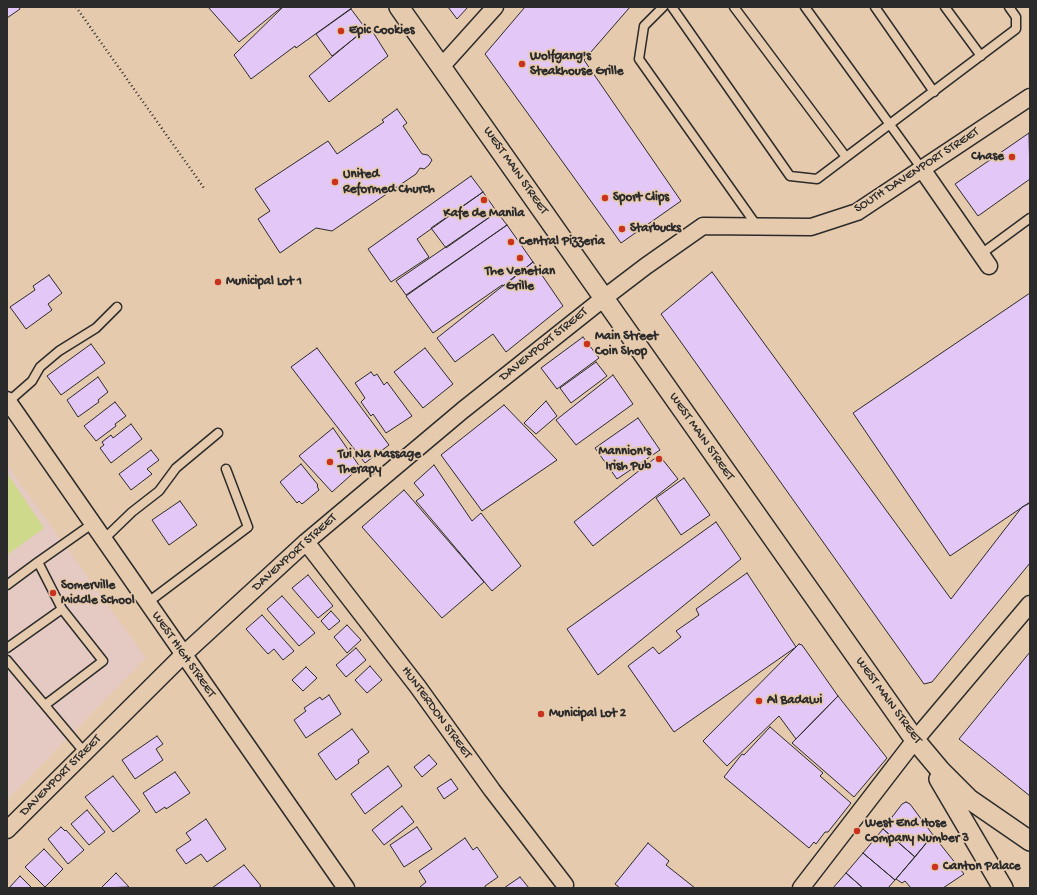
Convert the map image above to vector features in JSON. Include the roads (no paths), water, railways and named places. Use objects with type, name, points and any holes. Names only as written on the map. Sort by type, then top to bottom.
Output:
[{"type":"street","name":"WEST MAIN STREET","points":[[399,7],[915,740],[941,771],[969,799],[1030,841]]},
{"type":"street","points":[[442,66],[495,7]]},
{"type":"street","name":"SOUTH DAVENPORT STREET","points":[[604,298],[703,226],[811,227],[857,212],[1030,97]]},
{"type":"street","points":[[922,169],[985,260]]},
{"type":"street","name":"DAVENPORT STREET","points":[[7,830],[182,655],[306,542],[463,410],[604,298]]},
{"type":"street","name":"WEST HIGH STREET","points":[[7,401],[182,655],[346,888]]},
{"type":"street","name":"HUNTERDON STREET","points":[[306,542],[418,688],[492,790],[565,885]]},
{"type":"street","points":[[801,888],[915,740],[1030,604]]},
{"type":"street","points":[[915,740],[1003,888]]},
{"type":"lane","points":[[663,7],[644,26],[639,59],[758,227]]},
{"type":"lane","points":[[672,7],[790,176],[817,179],[1016,29],[1016,17],[1009,7]]},
{"type":"lane","points":[[734,7],[846,157]]},
{"type":"lane","points":[[805,7],[922,169]]},
{"type":"lane","points":[[875,7],[934,92]]},
{"type":"lane","points":[[945,7],[981,56]]},
{"type":"lane","points":[[985,260],[1030,218]]},
{"type":"lane","points":[[7,401],[32,381],[40,367],[59,351],[96,328],[117,307]]},
{"type":"lane","points":[[103,540],[132,512],[159,491],[176,468],[218,434]]},
{"type":"lane","points":[[147,603],[248,527],[226,469]]},
{"type":"lane","points":[[7,585],[92,524]]},
{"type":"lane","points":[[38,562],[62,609],[103,661],[45,706]]},
{"type":"lane","points":[[7,648],[62,609]]},
{"type":"lane","points":[[7,660],[84,753]]},
{"type":"place","name":"Epic Cookies","points":[[341,31]]},
{"type":"place","name":"Wolfgang's Steakhouse Grille","points":[[522,64]]},
{"type":"place","name":"Chase","points":[[1012,157]]},
{"type":"place","name":"United Reformed Church","points":[[335,182]]},
{"type":"place","name":"Sport Clips","points":[[605,198]]},
{"type":"place","name":"Kafe de Manila","points":[[484,200]]},
{"type":"place","name":"Starbucks","points":[[622,229]]},
{"type":"place","name":"Central Pizzeria","points":[[511,242]]},
{"type":"place","name":"The Venetian Grille","points":[[520,258]]},
{"type":"place","name":"Municipal Lot 1","points":[[218,282]]},
{"type":"place","name":"Main Street Coin Shop","points":[[587,344]]},
{"type":"place","name":"Mannion's Irish Pub","points":[[659,459]]},
{"type":"place","name":"Tui Na Massage Therapy","points":[[330,462]]},
{"type":"place","name":"Somerville Middle School","points":[[53,593]]},
{"type":"place","name":"Al Badawi","points":[[759,701]]},
{"type":"place","name":"Municipal Lot 2","points":[[541,714]]},
{"type":"place","name":"West End Hose Company Number 3","points":[[857,831]]},
{"type":"place","name":"Canton Palace","points":[[935,867]]}]
